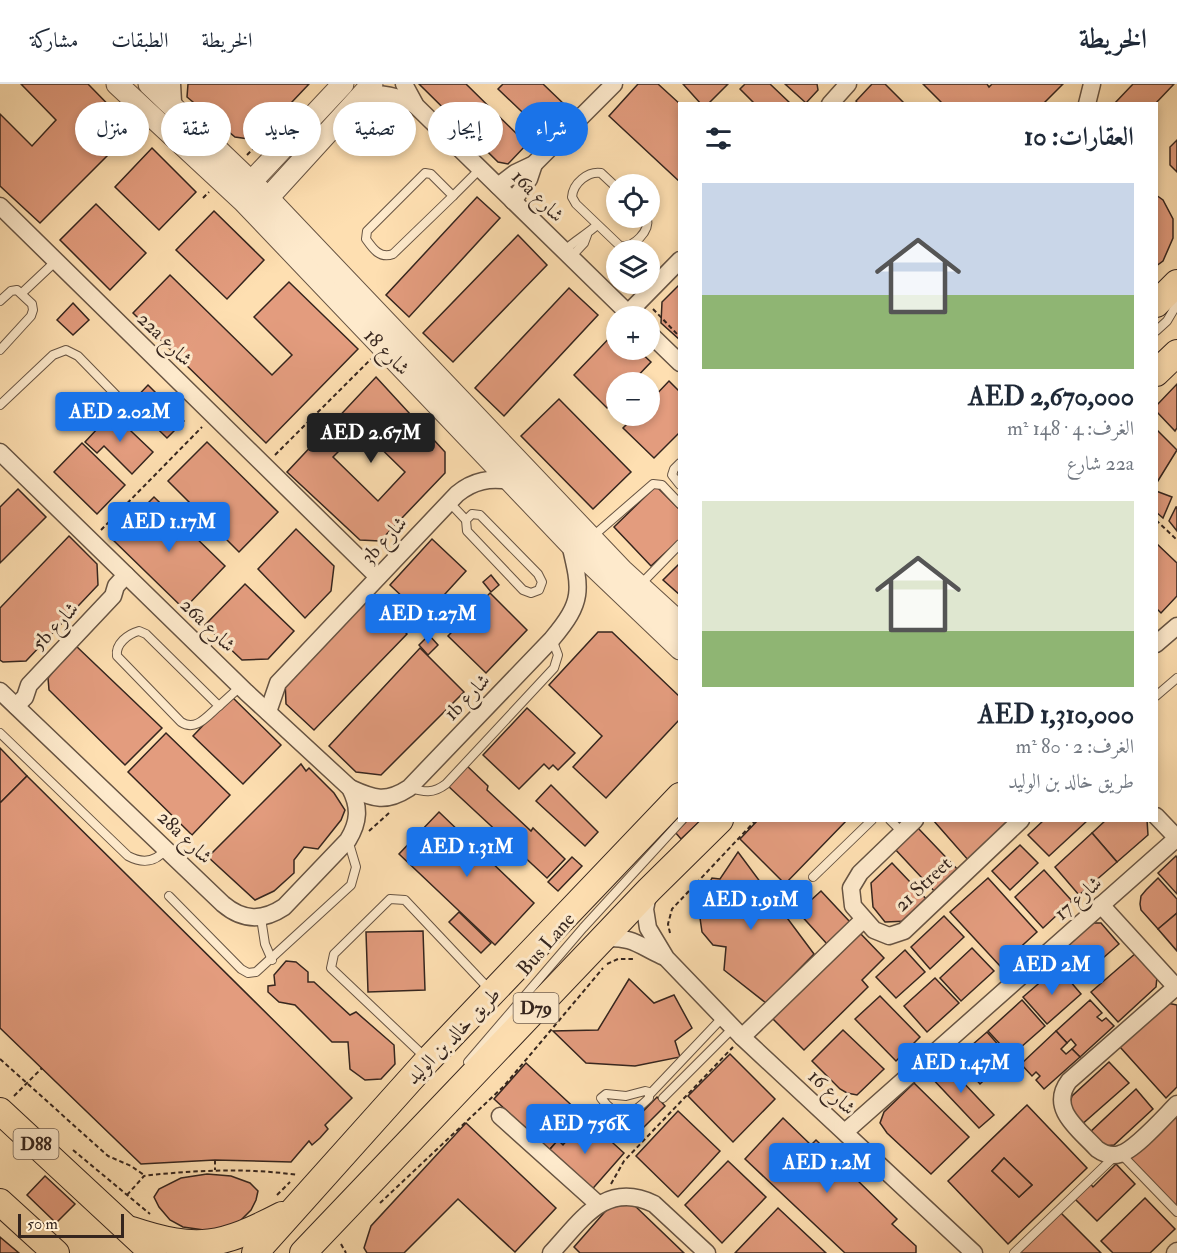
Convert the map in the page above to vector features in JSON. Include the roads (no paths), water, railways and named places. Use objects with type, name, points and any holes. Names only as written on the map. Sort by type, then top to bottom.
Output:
[{"type":"main road","points":[[1162,312],[1177,283]]},
{"type":"main road","points":[[1158,371],[1177,353]]},
{"type":"main road","name":"طريق خالد بن الوليد","points":[[255,1253],[285,1203],[308,1174],[428,1060],[494,993],[678,798]]},
{"type":"main road","name":"طريق خالد بن الوليد","points":[[304,1252],[649,890],[718,822]]},
{"type":"main road","name":"D88","points":[[6,1105],[153,1253]]},
{"type":"main road","points":[[0,1202],[56,1253]]},
{"type":"main road","points":[[129,1229],[176,1243],[230,1239],[249,1232],[285,1203]]},
{"type":"street","name":"شارع 18","points":[[117,84],[247,196],[268,198],[591,537],[639,586],[678,621]]},
{"type":"street","name":"شارع 18","points":[[149,84],[167,102]]},
{"type":"street","points":[[172,84],[174,102]]},
{"type":"street","points":[[247,196],[343,84]]},
{"type":"street","name":"16a شارع","points":[[404,84],[414,102]]},
{"type":"street","points":[[498,186],[515,173],[534,164],[614,84]]},
{"type":"street","points":[[832,102],[848,84]]},
{"type":"street","points":[[1087,102],[1092,84]]},
{"type":"street","points":[[268,198],[367,90]]},
{"type":"street","name":"16a شارع","points":[[367,90],[373,94],[395,96],[408,102]]},
{"type":"street","name":"16a شارع","points":[[416,106],[621,306]]},
{"type":"street","name":"شارع 18","points":[[214,156],[383,348],[570,544],[678,648]]},
{"type":"street","points":[[513,201],[529,179],[534,164]]},
{"type":"street","name":"22a شارع","points":[[0,206],[378,577]]},
{"type":"street","points":[[637,306],[678,262]]},
{"type":"street","points":[[660,344],[678,361]]},
{"type":"street","name":"26a شارع","points":[[0,452],[244,689],[350,788]]},
{"type":"street","name":"3b شارع","points":[[268,712],[278,683],[449,502],[464,488],[481,481],[490,479],[510,482]]},
{"type":"street","name":"1b شارع","points":[[403,791],[568,620],[578,593],[577,574],[570,544]]},
{"type":"street","name":"5b شارع","points":[[7,698],[17,689],[29,686],[113,596],[123,592],[130,578]]},
{"type":"street","points":[[1158,642],[1177,626]]},
{"type":"street","points":[[244,689],[263,689],[278,683]]},
{"type":"street","name":"28a شارع","points":[[7,698],[231,911],[261,918]]},
{"type":"street","points":[[350,788],[374,798],[386,798],[403,791]]},
{"type":"street","points":[[261,918],[284,908],[351,835],[358,808],[350,788]]},
{"type":"street","points":[[1158,818],[1177,838]]},
{"type":"street","name":"21 Street","points":[[896,826],[855,880],[851,897],[853,906],[864,919],[881,934],[889,936],[904,931],[1019,822]]},
{"type":"street","name":"شارع 17","points":[[845,1132],[1177,838]]},
{"type":"street","name":"شارع 16","points":[[649,890],[646,899],[646,918],[652,937],[662,954],[733,1027],[967,1251]]},
{"type":"street","points":[[1101,905],[1176,987],[1069,1081],[1062,1094],[1062,1108],[1097,1149],[1102,1153],[1118,1155],[1132,1148],[1177,1104]]},
{"type":"street","points":[[733,1027],[864,919]]},
{"type":"street","name":"شارع 16","points":[[604,938],[621,938],[637,942],[662,954]]},
{"type":"street","points":[[500,1116],[601,1202]]},
{"type":"street","points":[[551,1253],[601,1202],[625,1196],[654,1204],[707,1253]]},
{"type":"lane","points":[[453,196],[431,174],[425,173],[369,228],[366,240],[381,255],[393,254],[453,196],[480,169]]},
{"type":"lane","points":[[606,177],[597,172],[588,175],[574,189],[573,200],[616,244],[625,247],[633,243],[646,228]]},
{"type":"lane","points":[[567,254],[584,243],[587,234],[597,225]]},
{"type":"lane","points":[[22,293],[56,261]]},
{"type":"lane","points":[[0,301],[14,290],[22,293],[32,304],[33,313],[0,350]]},
{"type":"lane","points":[[1162,312],[1177,304]]},
{"type":"lane","points":[[1162,312],[1177,310]]},
{"type":"lane","points":[[0,405],[53,355],[66,350],[78,356],[116,395]]},
{"type":"lane","points":[[678,465],[672,475],[678,482]]},
{"type":"lane","points":[[591,537],[653,484],[662,485],[678,502]]},
{"type":"lane","points":[[449,502],[466,520],[467,531],[523,590],[531,594],[539,590],[542,586],[541,577],[483,518],[472,514],[466,520]]},
{"type":"lane","points":[[639,586],[678,546]]},
{"type":"lane","points":[[219,706],[143,632],[135,632],[119,645],[116,652],[119,660],[185,724],[198,724],[244,689]]},
{"type":"lane","points":[[403,791],[434,792],[446,784],[554,668],[558,655],[552,639]]},
{"type":"lane","points":[[1158,694],[1177,678]]},
{"type":"lane","points":[[0,733],[128,856],[136,860],[154,860],[167,848]]},
{"type":"lane","points":[[600,881],[678,821]]},
{"type":"lane","name":"Bus Lane","points":[[460,1073],[525,993],[678,822]]},
{"type":"lane","points":[[813,877],[870,822]]},
{"type":"lane","points":[[169,896],[244,971],[256,972],[272,960],[351,885],[356,867],[351,835]]},
{"type":"lane","points":[[428,1060],[331,968],[334,954],[390,899],[405,900],[494,993]]},
{"type":"lane","points":[[261,918],[265,944],[272,960]]},
{"type":"lane","points":[[650,1094],[647,1091],[626,1096],[606,1094],[602,1098],[619,1113],[628,1114],[636,1110],[649,1098],[650,1094],[733,1027]]},
{"type":"lane","points":[[663,1098],[733,1027]]},
{"type":"lane","points":[[423,1126],[454,1082]]},
{"type":"lane","points":[[1014,1253],[1118,1155],[1177,1212]]}]
